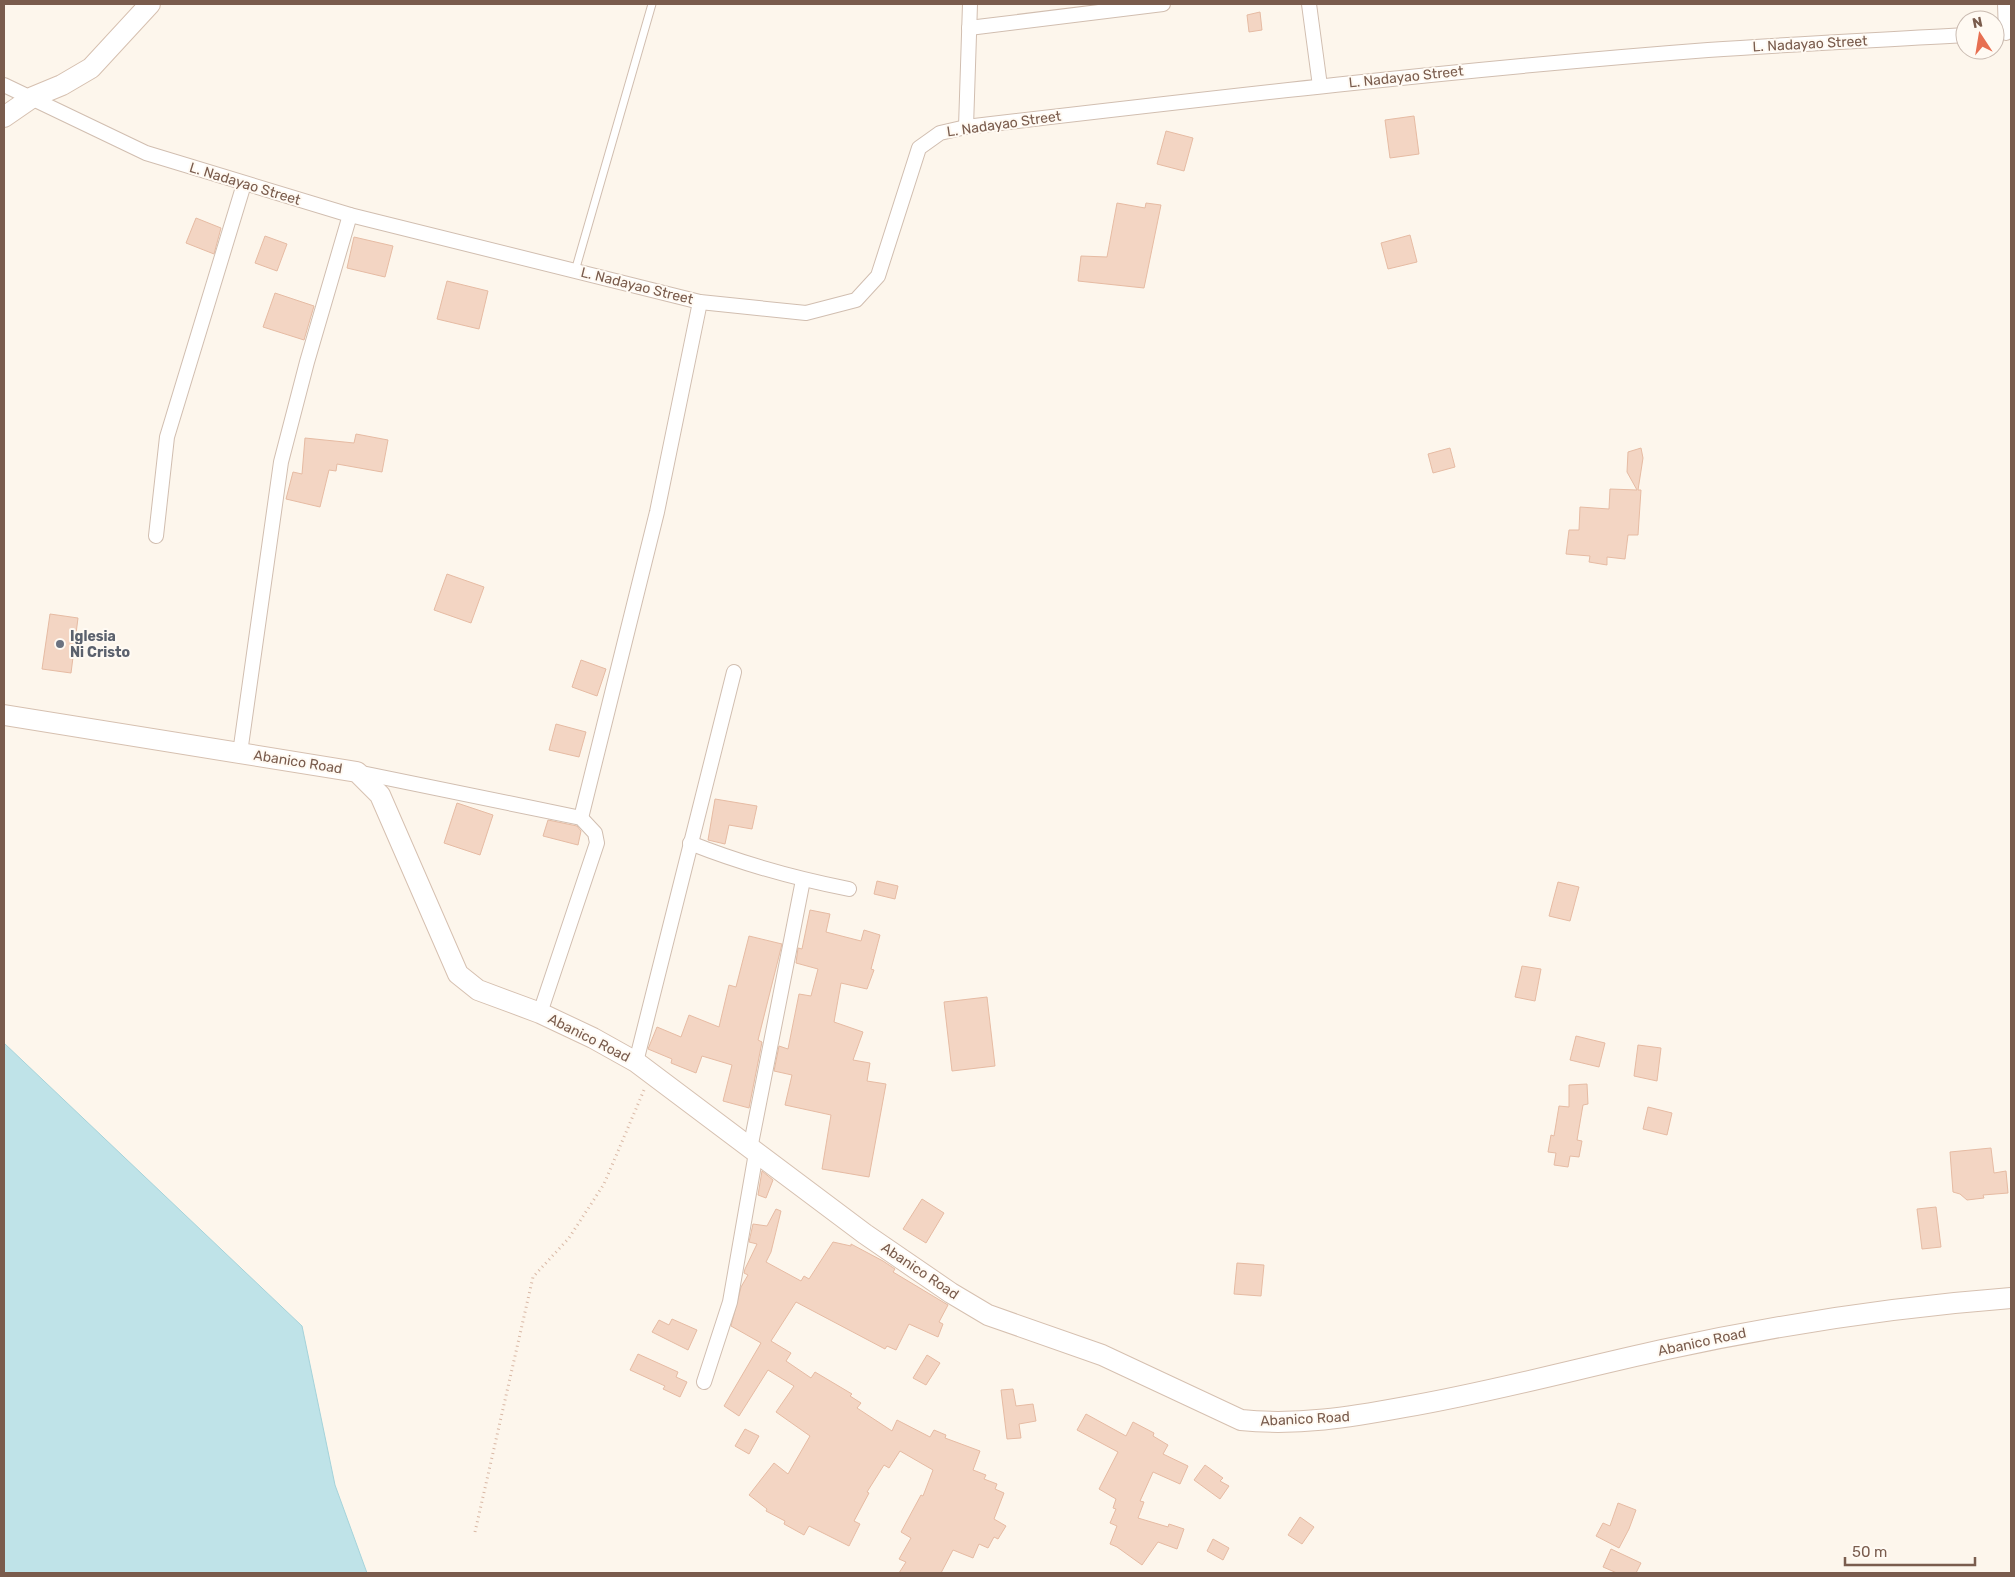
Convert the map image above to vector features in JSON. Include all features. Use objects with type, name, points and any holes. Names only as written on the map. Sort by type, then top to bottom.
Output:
[{"type":"street","points":[[4,117],[33,97],[62,85],[91,68],[150,4]]},
{"type":"street","points":[[966,127],[970,4]]},
{"type":"street","points":[[969,28],[1163,4]]},
{"type":"street","points":[[1309,4],[1320,86]]},
{"type":"street","name":"L. Nadayao Street","points":[[4,84],[146,153],[350,215],[700,302],[806,312],[856,300],[878,276],[919,148],[940,134],[966,127],[1320,86],[1709,50],[1955,36]]},
{"type":"street","points":[[156,536],[167,437],[244,184]]},
{"type":"street","points":[[240,753],[281,462],[306,362],[350,215]]},
{"type":"street","points":[[581,818],[657,512],[700,302]]},
{"type":"street","points":[[644,1068],[690,843],[734,672]]},
{"type":"street","name":"Abanico Road","points":[[4,715],[357,772],[380,795],[458,974],[478,990],[540,1013],[593,1038],[644,1068],[753,1151],[951,1294],[988,1314],[1102,1355],[1242,1420],[1283,1422],[1351,1417],[1461,1397],[1662,1350],[1800,1322],[1951,1302],[2011,1298]]},
{"type":"street","points":[[357,772],[581,818],[595,832],[597,843],[540,1013]]},
{"type":"street","points":[[690,843],[740,862],[803,880],[849,889]]},
{"type":"street","points":[[704,1382],[730,1302],[753,1151],[803,880]]},
{"type":"lane","points":[[575,271],[652,4]]},
{"type":"path","points":[[475,1532],[533,1277],[569,1238],[604,1184],[644,1068]]},
{"type":"water","points":[[4,1043],[302,1326],[335,1485],[367,1573],[4,1573]]},
{"type":"building","points":[[1260,12],[1262,30],[1249,32],[1247,15]]},
{"type":"building","points":[[1414,116],[1419,154],[1390,158],[1385,120]]},
{"type":"building","points":[[1166,131],[1193,138],[1184,171],[1157,164]]},
{"type":"building","points":[[1117,203],[1145,208],[1146,203],[1161,205],[1144,288],[1078,281],[1081,256],[1107,257]]},
{"type":"building","points":[[196,218],[221,228],[214,254],[186,243]]},
{"type":"building","points":[[1410,235],[1417,262],[1388,269],[1381,243]]},
{"type":"building","points":[[265,236],[287,244],[277,271],[255,263]]},
{"type":"building","points":[[354,237],[393,246],[385,277],[347,268]]},
{"type":"building","points":[[447,281],[488,291],[479,329],[437,319]]},
{"type":"building","points":[[275,293],[314,306],[304,340],[263,327]]},
{"type":"building","points":[[356,434],[388,440],[382,472],[337,464],[336,471],[329,470],[320,507],[286,499],[293,472],[302,474],[305,438],[354,443]]},
{"type":"building","points":[[1450,448],[1455,467],[1433,473],[1428,454]]},
{"type":"building","points":[[1641,448],[1643,458],[1638,490],[1641,490],[1638,535],[1628,535],[1625,559],[1607,557],[1607,565],[1589,562],[1590,556],[1566,554],[1569,530],[1579,530],[1580,507],[1609,509],[1610,489],[1637,490],[1627,472],[1628,452]]},
{"type":"building","points":[[447,574],[484,587],[471,623],[434,610]]},
{"type":"building","name":"Iglesia Ni Cristo","points":[[50,614],[78,618],[71,673],[42,669]]},
{"type":"building","points":[[581,660],[606,669],[597,696],[572,687]]},
{"type":"building","points":[[556,724],[586,732],[579,757],[549,750]]},
{"type":"building","points":[[715,799],[757,806],[752,829],[729,825],[725,844],[708,840]]},
{"type":"building","points":[[457,803],[493,815],[480,855],[444,843]]},
{"type":"building","points":[[548,820],[577,826],[581,831],[578,845],[543,836]]},
{"type":"building","points":[[877,881],[898,886],[895,899],[874,894]]},
{"type":"building","points":[[1558,882],[1579,887],[1570,921],[1549,916]]},
{"type":"building","points":[[810,910],[830,914],[826,932],[861,941],[864,930],[880,935],[871,969],[874,970],[867,989],[841,983],[834,1022],[863,1032],[853,1060],[870,1063],[867,1081],[886,1084],[869,1177],[822,1169],[831,1115],[785,1105],[792,1075],[774,1071],[779,1046],[788,1049],[799,994],[811,996],[818,969],[796,963],[798,948],[802,949]]},
{"type":"building","points":[[749,936],[782,944],[758,1040],[762,1042],[749,1108],[723,1101],[732,1065],[702,1056],[696,1073],[671,1063],[672,1059],[648,1049],[657,1027],[681,1037],[689,1015],[719,1027],[729,985],[736,987]]},
{"type":"building","points":[[1522,966],[1541,969],[1535,1001],[1515,997]]},
{"type":"building","points":[[987,997],[995,1066],[952,1071],[944,1002]]},
{"type":"building","points":[[1576,1036],[1605,1043],[1599,1067],[1570,1060]]},
{"type":"building","points":[[1638,1045],[1661,1048],[1657,1081],[1634,1076]]},
{"type":"building","points":[[1587,1084],[1588,1104],[1583,1105],[1577,1140],[1582,1141],[1579,1157],[1570,1156],[1568,1167],[1554,1165],[1556,1153],[1548,1152],[1551,1135],[1554,1136],[1559,1106],[1569,1107],[1569,1085]]},
{"type":"building","points":[[1648,1107],[1672,1113],[1667,1135],[1643,1129]]},
{"type":"building","points":[[1991,1148],[1994,1173],[2006,1171],[2008,1193],[1983,1195],[1984,1198],[1967,1200],[1960,1194],[1953,1192],[1950,1152]]},
{"type":"building","points":[[762,1171],[773,1180],[766,1198],[758,1195]]},
{"type":"building","points":[[922,1199],[944,1213],[926,1243],[903,1229]]},
{"type":"building","points":[[1936,1207],[1941,1247],[1922,1249],[1917,1209]]},
{"type":"building","points":[[776,1209],[781,1211],[771,1252],[766,1262],[801,1281],[804,1276],[809,1279],[833,1242],[851,1246],[851,1244],[883,1261],[895,1269],[893,1272],[948,1305],[939,1322],[943,1324],[938,1337],[909,1324],[896,1350],[887,1346],[885,1349],[796,1302],[771,1341],[791,1353],[786,1361],[811,1378],[815,1372],[852,1394],[850,1396],[861,1403],[857,1408],[892,1431],[897,1420],[930,1437],[934,1430],[946,1435],[945,1438],[980,1451],[973,1470],[986,1475],[984,1479],[997,1484],[995,1489],[1004,1493],[994,1519],[1006,1526],[998,1539],[994,1537],[988,1548],[979,1544],[973,1558],[953,1550],[941,1573],[899,1573],[906,1562],[899,1559],[911,1538],[901,1532],[921,1495],[923,1496],[933,1470],[900,1451],[889,1468],[884,1465],[867,1492],[869,1493],[854,1521],[860,1524],[849,1546],[809,1526],[804,1535],[784,1524],[785,1521],[766,1511],[767,1509],[749,1495],[774,1463],[788,1474],[810,1436],[776,1412],[794,1386],[768,1370],[739,1416],[724,1406],[761,1343],[731,1326],[741,1287],[748,1275],[744,1273],[745,1269],[757,1244],[749,1242],[753,1224],[767,1226]]},
{"type":"building","points":[[1237,1263],[1264,1265],[1261,1296],[1234,1294]]},
{"type":"building","points":[[672,1319],[697,1330],[688,1350],[652,1332],[659,1320],[669,1325]]},
{"type":"building","points":[[638,1354],[678,1372],[676,1377],[687,1382],[680,1397],[663,1389],[665,1386],[630,1370]]},
{"type":"building","points":[[927,1355],[940,1363],[926,1385],[913,1378]]},
{"type":"building","points":[[1013,1389],[1016,1406],[1033,1404],[1036,1421],[1019,1424],[1021,1438],[1007,1439],[1001,1390]]},
{"type":"building","points":[[1086,1414],[1126,1436],[1133,1422],[1154,1433],[1153,1436],[1168,1445],[1163,1454],[1188,1466],[1180,1484],[1153,1472],[1140,1501],[1144,1502],[1138,1518],[1168,1527],[1169,1524],[1184,1529],[1177,1549],[1158,1542],[1142,1565],[1110,1544],[1117,1526],[1110,1523],[1116,1509],[1113,1508],[1116,1499],[1099,1489],[1118,1452],[1077,1430]]},
{"type":"building","points":[[745,1429],[759,1436],[749,1454],[735,1446]]},
{"type":"building","points":[[1205,1465],[1223,1478],[1220,1481],[1229,1486],[1220,1499],[1194,1480]]},
{"type":"building","points":[[1618,1503],[1636,1510],[1619,1548],[1596,1536],[1603,1523],[1610,1526]]},
{"type":"building","points":[[1300,1517],[1314,1527],[1302,1544],[1288,1535]]},
{"type":"building","points":[[1213,1539],[1229,1548],[1223,1560],[1207,1551]]},
{"type":"building","points":[[1611,1549],[1641,1563],[1636,1573],[1617,1573],[1603,1567]]},
{"type":"place","name":"Iglesia Ni Cristo","points":[[60,644]]}]
